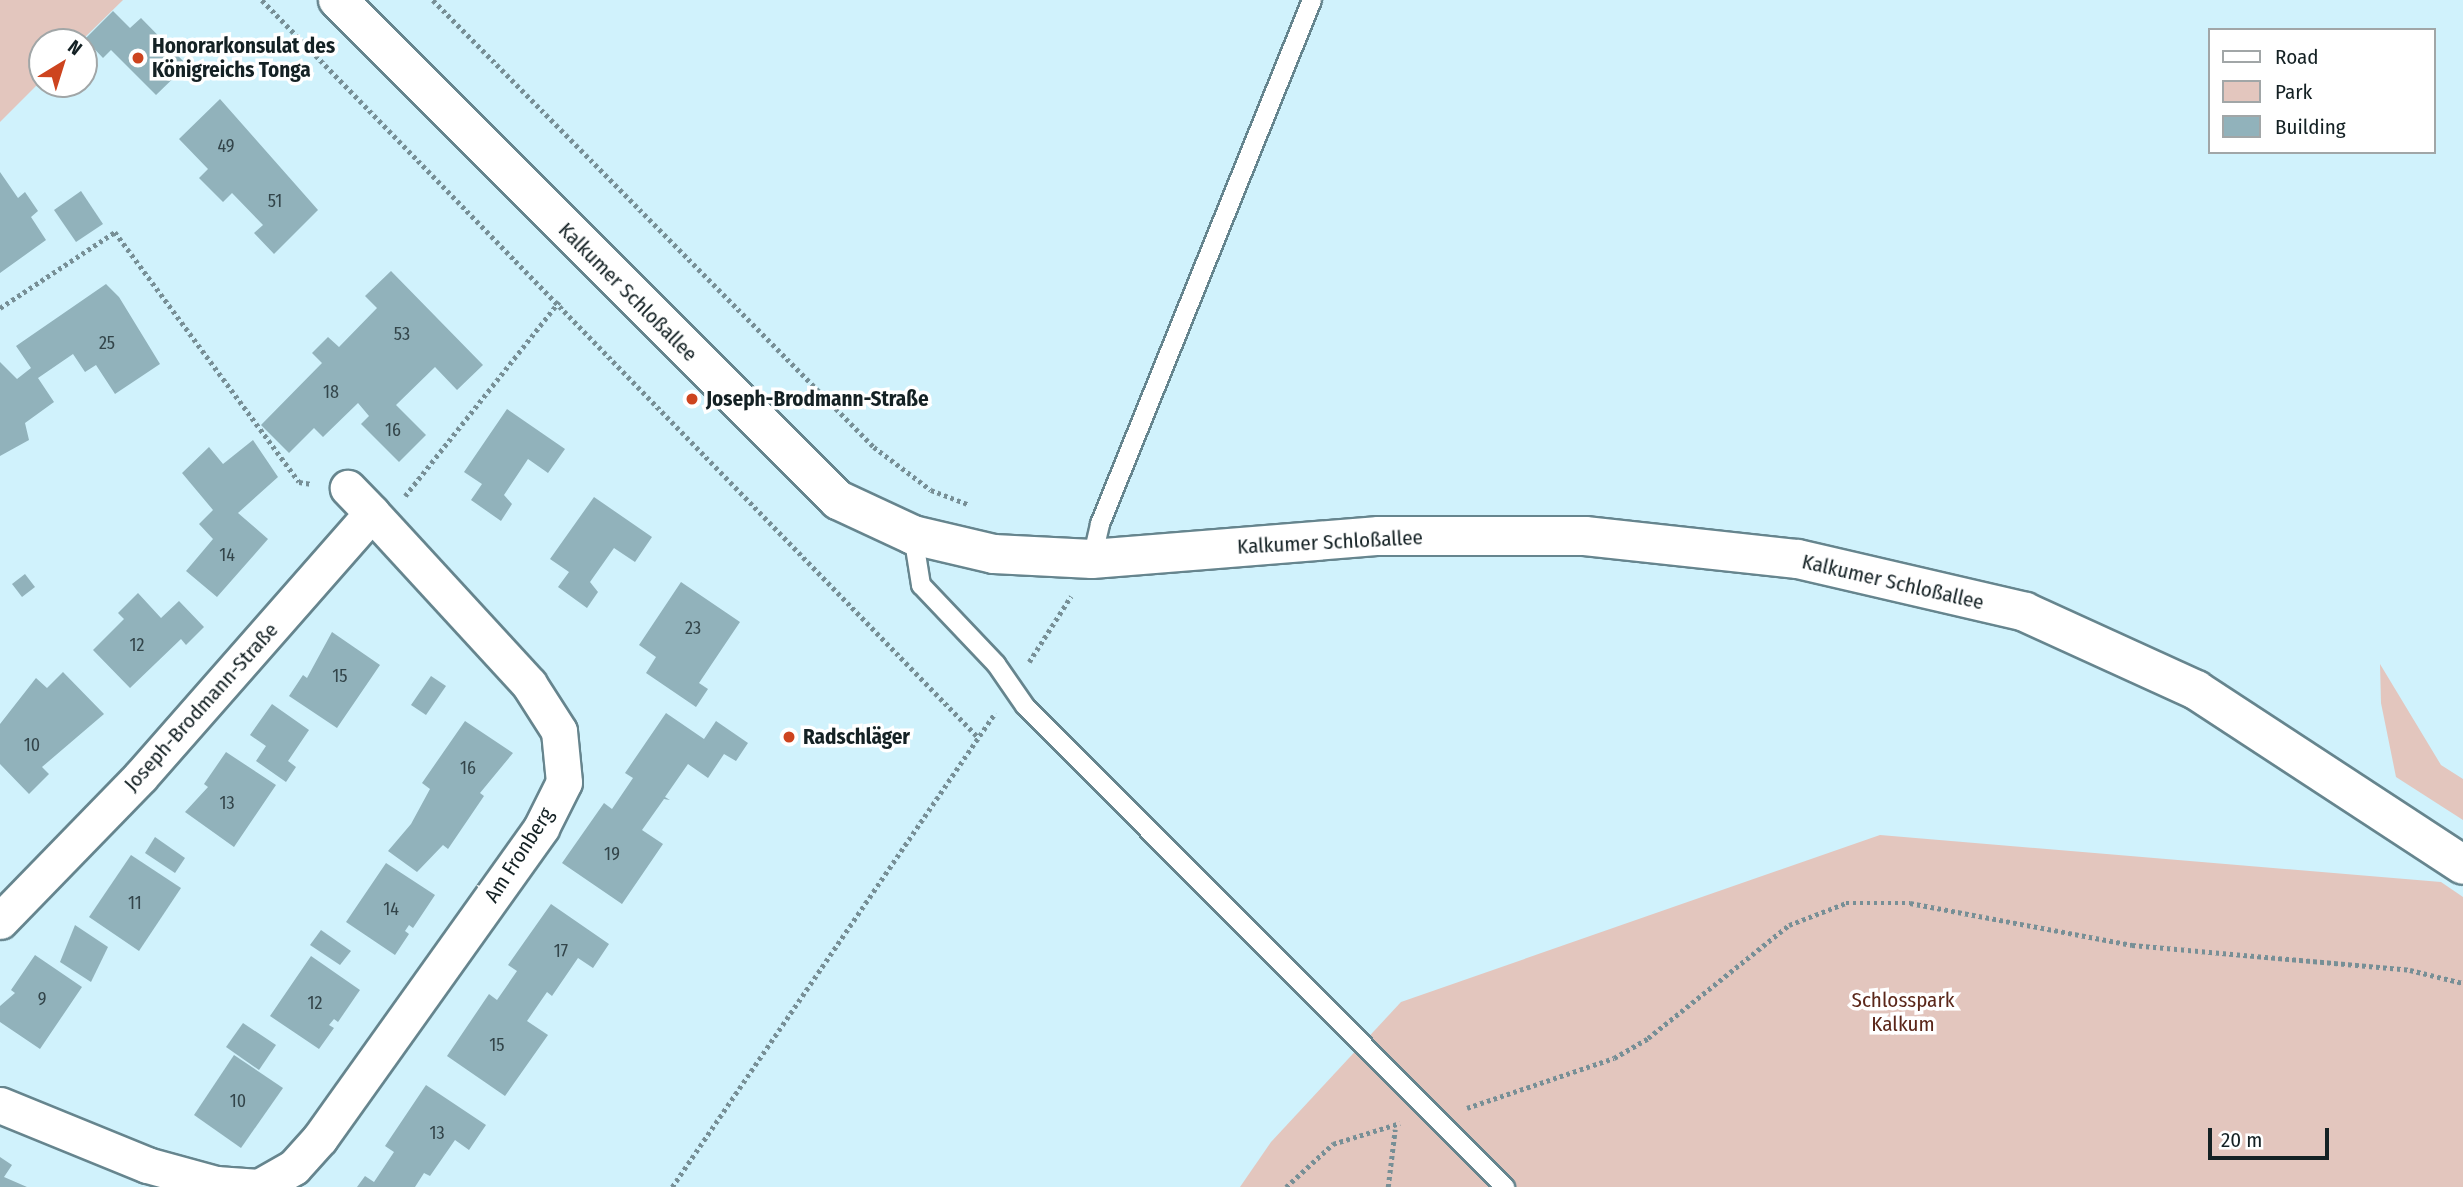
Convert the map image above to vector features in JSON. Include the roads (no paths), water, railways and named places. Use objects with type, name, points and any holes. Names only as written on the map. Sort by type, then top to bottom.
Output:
[{"type":"main road","name":"Kalkumer Schloßallee","points":[[338,0],[838,500],[913,535],[994,554],[1092,559],[1379,536],[1585,536],[1798,559],[2025,612],[2196,690],[2463,865]]},
{"type":"street","points":[[348,488],[377,519]]},
{"type":"street","name":"Joseph-Brodmann-Straße","points":[[0,922],[140,778],[377,519]]},
{"type":"street","name":"Am Fronberg","points":[[0,1105],[147,1165],[216,1184],[257,1187],[294,1167],[320,1138],[541,828],[564,782],[559,732],[529,684],[377,519]]},
{"type":"lane","points":[[1092,559],[1100,524],[1312,0]]},
{"type":"lane","points":[[913,535],[921,585],[1012,687],[1025,706],[1418,1103],[1505,1187]]},
{"type":"place","name":"Honorarkonsulat des Königreichs Tonga","points":[[138,58]]},
{"type":"place","name":"Joseph-Brodmann-Straße","points":[[692,399]]},
{"type":"place","name":"Radschläger","points":[[789,737]]},
{"type":"park label","name":"Schlosspark Kalkum","points":[[1903,1012]]}]
